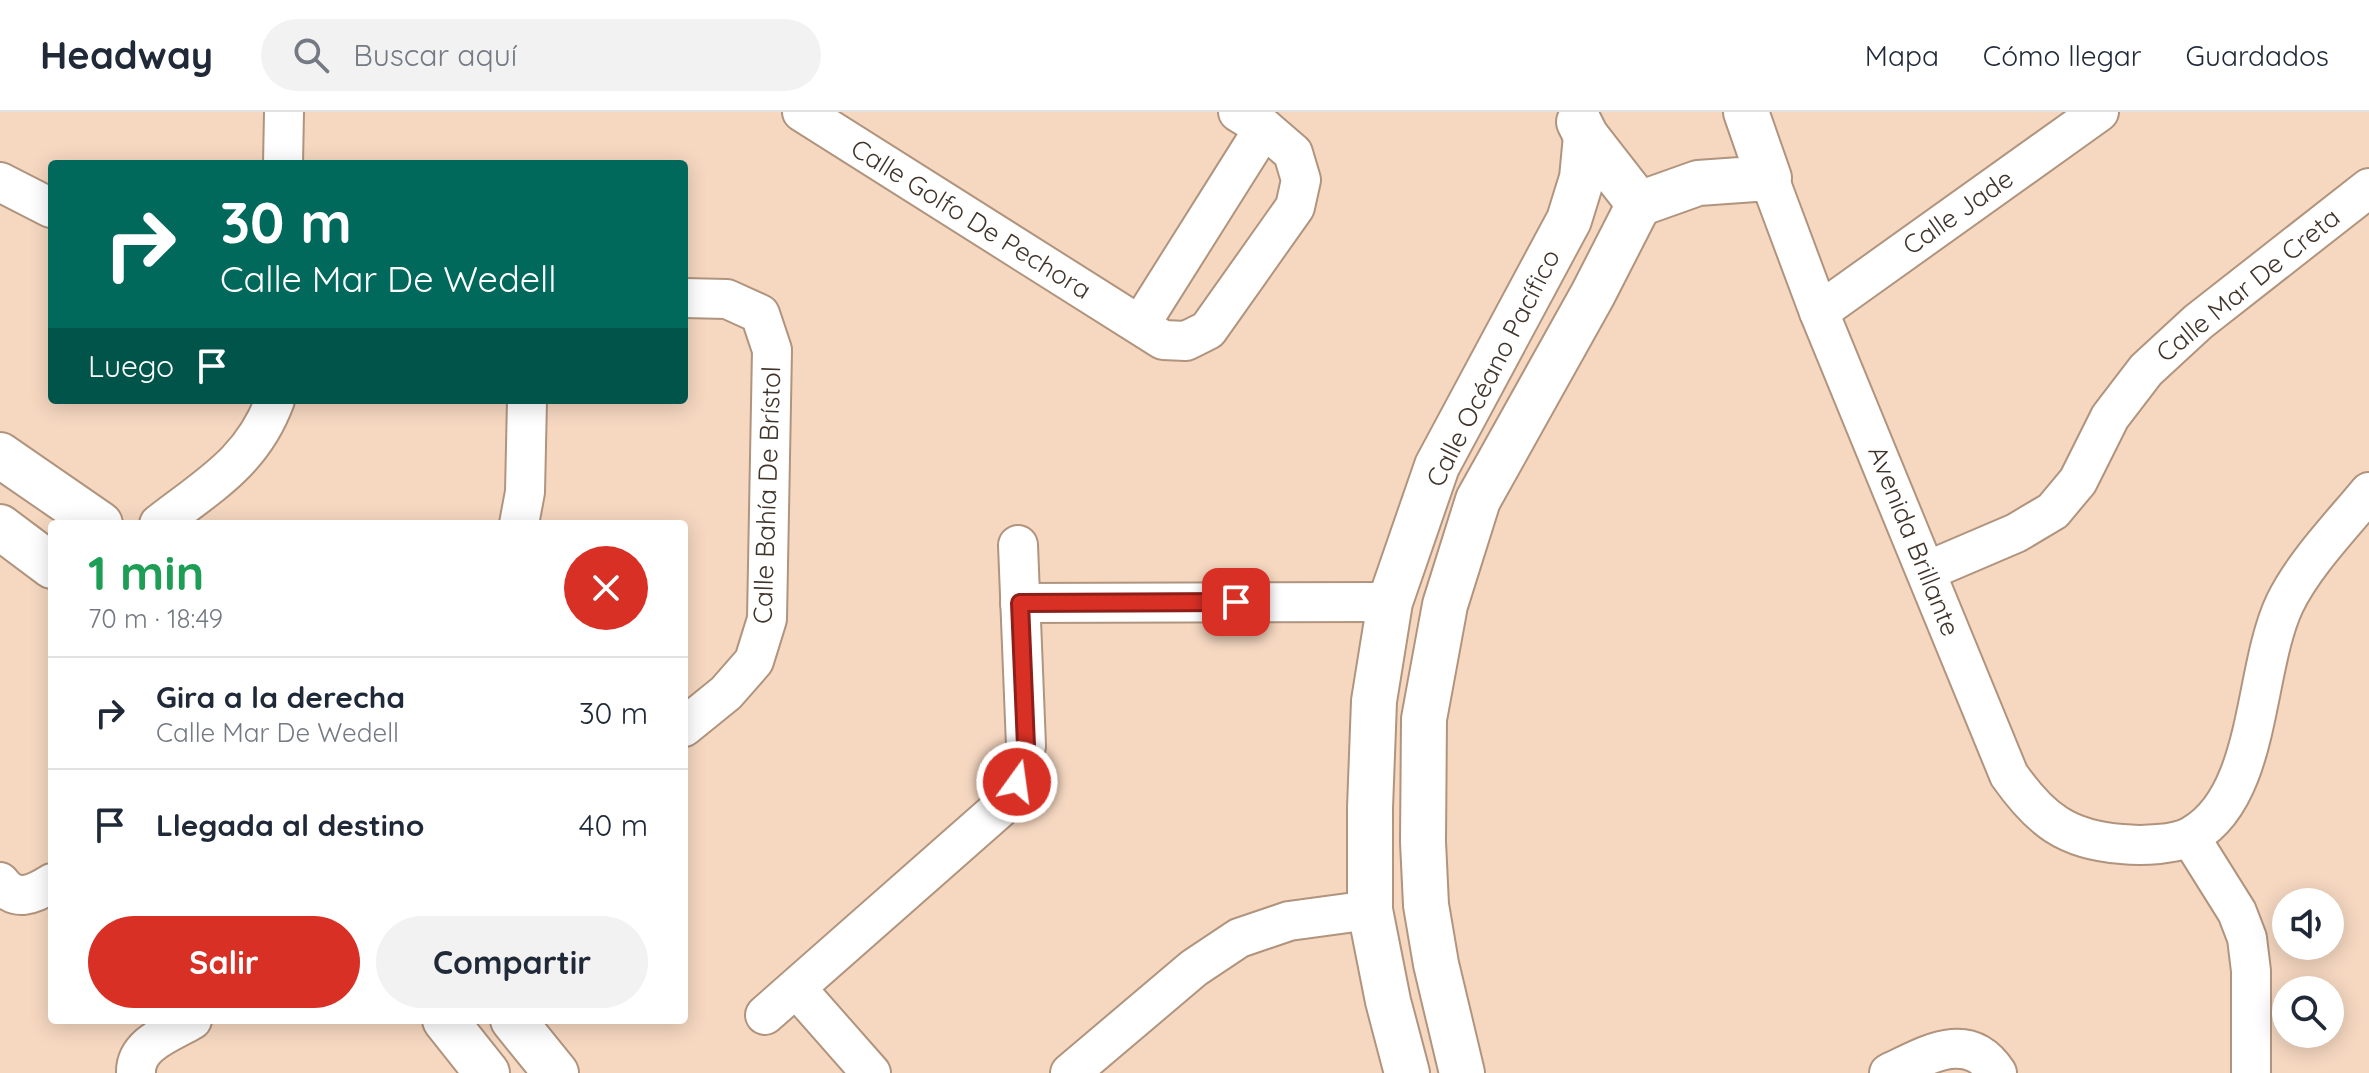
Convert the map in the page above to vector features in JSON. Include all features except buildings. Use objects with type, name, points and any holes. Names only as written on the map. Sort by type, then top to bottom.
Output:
[{"type":"street","points":[[283,160],[284,112]]},
{"type":"street","name":"Calle Golfo De Pechora","points":[[802,112],[1163,340],[1186,341],[1208,330],[1295,207],[1301,180],[1293,153],[1251,120],[1140,325]]},
{"type":"street","name":"Avenida Brillante","points":[[1746,112],[1819,312],[2009,775],[2029,804],[2061,829],[2101,843],[2143,846],[2190,837]]},
{"type":"street","name":"Calle Jade","points":[[1819,312],[2099,112]]},
{"type":"street","points":[[1581,124],[1639,204],[1698,183],[1769,178]]},
{"type":"street","name":"Calle Océano Pacífico","points":[[1407,1073],[1388,1001],[1370,910],[1374,701],[1390,602],[1437,466],[1569,220],[1582,178],[1581,124]]},
{"type":"street","points":[[0,182],[48,206]]},
{"type":"street","name":"Calle Mar De Creta","points":[[1927,571],[2016,533],[2053,511],[2078,481],[2110,417],[2146,370],[2198,322],[2369,188]]},
{"type":"street","name":"Calle Océano Pacífico","points":[[1462,1073],[1436,964],[1426,905],[1423,842],[1424,719],[1445,605],[1478,500],[1593,294],[1639,204]]},
{"type":"street","name":"Calle Bahía De Brístol","points":[[688,298],[727,299],[760,314],[772,350],[767,619],[754,661],[726,693],[688,724]]},
{"type":"street","points":[[164,520],[232,468],[255,443],[273,404]]},
{"type":"street","points":[[520,520],[525,492],[527,404]]},
{"type":"street","points":[[0,455],[94,520]]},
{"type":"street","points":[[2251,1073],[2251,971],[2247,938],[2237,912],[2190,837],[2211,822],[2234,787],[2285,603],[2319,552],[2369,492]]},
{"type":"street","points":[[0,527],[48,563]]},
{"type":"street","points":[[765,1015],[1000,808],[1017,782],[1026,746],[1018,545]]},
{"type":"street","points":[[1020,603],[1390,602]]},
{"type":"street","points":[[1070,1073],[1194,968],[1239,938],[1289,921],[1370,910],[1390,805],[1405,759],[1424,719]]},
{"type":"street","points":[[0,882],[5,889],[20,896],[35,894],[48,886]]},
{"type":"street","points":[[797,989],[871,1073]]},
{"type":"street","points":[[136,1073],[135,1061],[146,1047],[185,1024]]},
{"type":"street","points":[[448,1024],[487,1073]]},
{"type":"street","points":[[516,1024],[556,1073]]},
{"type":"street","points":[[1889,1073],[1944,1048],[1972,1050],[1992,1065],[1997,1073]]},
{"type":"route","points":[[1017,782],[1026,746],[1027,713],[1020,603],[1236,602]]}]
